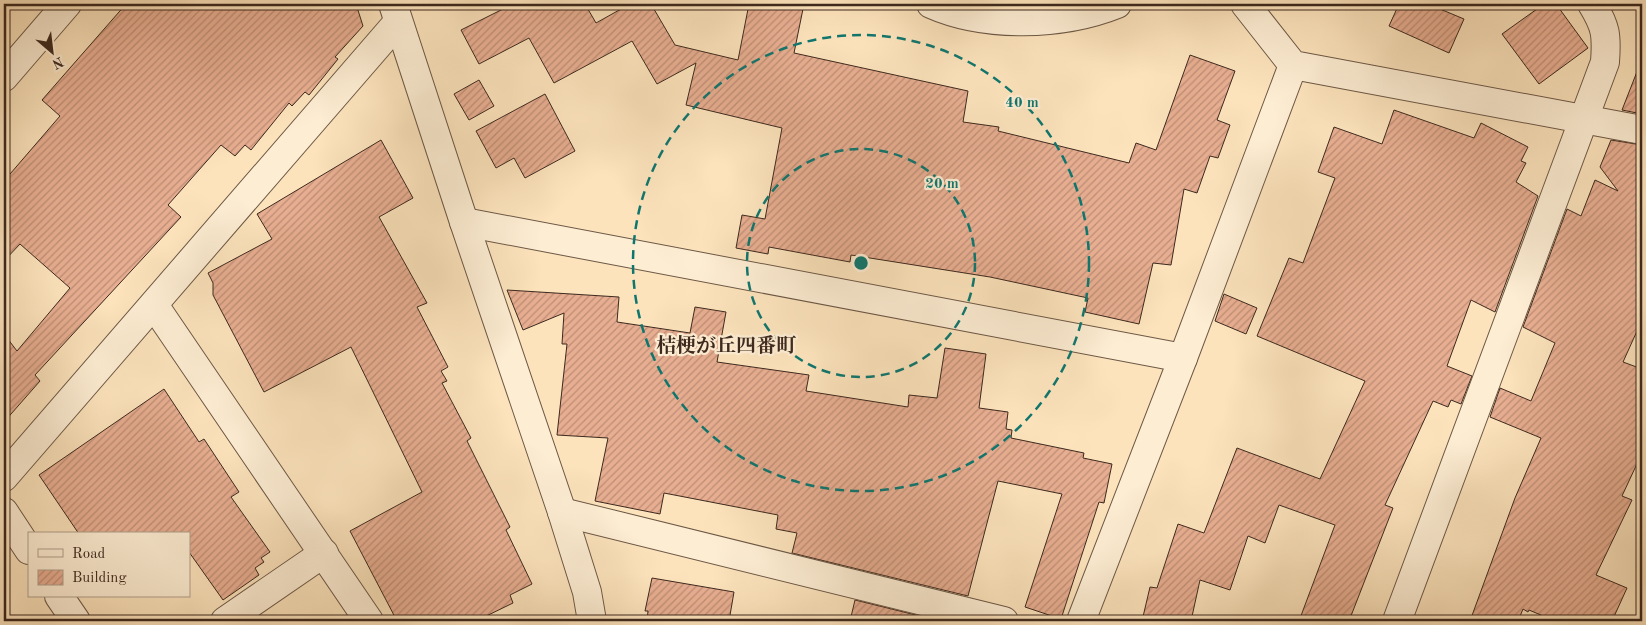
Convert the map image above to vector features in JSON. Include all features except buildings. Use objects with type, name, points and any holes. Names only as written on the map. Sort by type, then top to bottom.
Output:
[{"type":"street","points":[[4,78],[66,4]]},
{"type":"street","points":[[931,4],[960,15],[988,20],[1019,20],[1050,19],[1117,4]]},
{"type":"street","points":[[1245,4],[1293,65],[1642,130]]},
{"type":"street","points":[[1397,621],[1605,62],[1607,39],[1602,21],[1592,4]]},
{"type":"street","points":[[395,13],[562,512],[587,592],[592,621]]},
{"type":"street","points":[[4,477],[154,306],[395,13]]},
{"type":"street","points":[[1081,621],[1184,358],[1293,65]]},
{"type":"street","points":[[464,222],[1184,358]]},
{"type":"street","points":[[154,306],[369,621]]},
{"type":"street","points":[[4,512],[28,548]]},
{"type":"street","points":[[562,512],[1004,621]]},
{"type":"street","points":[[225,621],[324,553]]},
{"type":"street","points":[[61,598],[76,621]]},
{"type":"district","name":"桔梗が丘四番町","points":[[726,347]]}]
